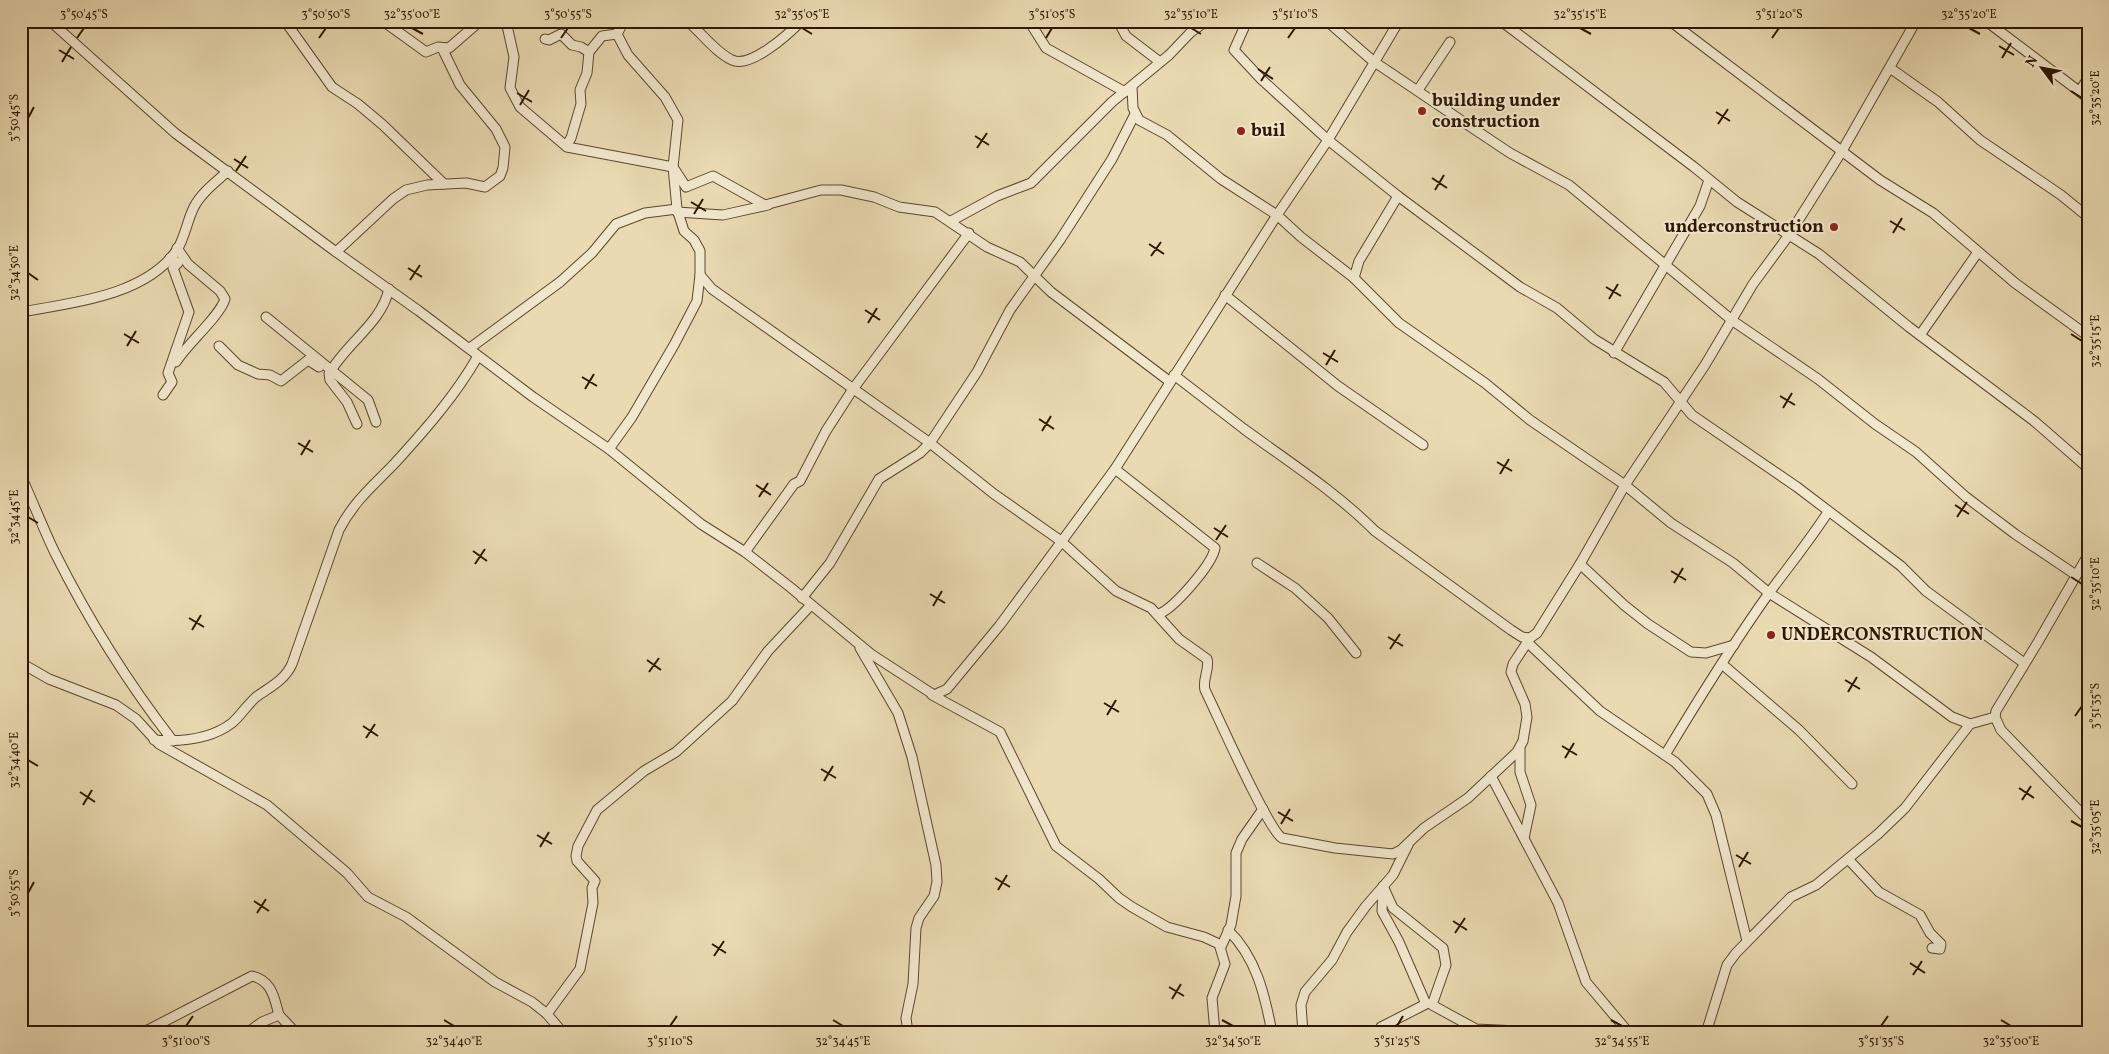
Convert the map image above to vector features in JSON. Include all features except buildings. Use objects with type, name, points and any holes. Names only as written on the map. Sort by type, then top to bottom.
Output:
[{"type":"street","points":[[50,21],[175,132],[336,252],[470,348],[478,356],[609,449],[701,524],[745,552],[857,643],[927,692],[1000,732],[1056,846],[1132,908],[1167,927],[1204,937],[1215,942],[1221,948],[1226,964],[1212,998],[1215,1033]]},
{"type":"street","points":[[285,21],[332,87],[358,104],[384,125],[444,184]]},
{"type":"street","points":[[383,21],[424,51],[438,47],[449,48],[480,21]]},
{"type":"street","points":[[506,21],[514,57],[510,78],[511,93],[520,107],[566,146],[673,167],[686,187],[713,176],[768,205]]},
{"type":"street","points":[[617,34],[624,21]]},
{"type":"street","points":[[687,21],[731,60],[742,62],[762,53],[801,21]]},
{"type":"street","points":[[1029,21],[1046,48],[1128,90],[1135,114],[1146,124],[1167,136],[1221,179],[1277,215],[1301,237],[1354,278],[1399,323],[1485,383],[1530,420],[1625,485],[1670,522],[1733,563],[1769,592],[1871,657],[1952,717],[1970,724]]},
{"type":"street","points":[[1118,21],[1126,36],[1160,62]]},
{"type":"street","points":[[951,221],[997,196],[1031,183],[1112,102],[1160,62],[1190,32],[1206,21]]},
{"type":"street","points":[[1247,21],[1234,50],[1261,79],[1328,140],[1398,196],[1520,287],[1557,308],[1614,353],[1664,382],[1692,415],[1797,487],[1901,566],[1926,591],[2024,663]]},
{"type":"street","points":[[1327,21],[1373,61],[1510,152],[1569,185],[1733,321],[1818,379],[1875,424],[1916,452],[1966,497],[2015,534],[2078,572],[2088,576]]},
{"type":"street","points":[[927,692],[934,695],[947,689],[1000,625],[1115,469],[1225,295],[1328,140],[1373,61],[1399,21]]},
{"type":"street","points":[[1501,21],[1737,202],[1826,260],[1920,335],[2034,420],[2088,468]]},
{"type":"street","points":[[1670,21],[1743,79],[1822,134],[1880,180],[1933,213],[2015,283],[2088,336]]},
{"type":"street","points":[[1524,838],[1530,805],[1520,772],[1520,748],[1527,717],[1525,704],[1511,672],[1513,664],[1529,640],[1537,633],[1580,564],[1625,485],[1733,321],[1753,284],[1789,235],[1842,151],[1916,21]]},
{"type":"street","points":[[1986,21],[2088,98]]},
{"type":"street","points":[[545,39],[549,40],[561,34],[572,45],[581,47],[589,52]]},
{"type":"street","points":[[566,146],[581,104],[580,90],[587,73],[589,52],[602,36],[617,34]]},
{"type":"street","points":[[609,449],[632,417],[678,338],[696,301],[700,275],[700,251],[694,240],[684,231],[677,211],[673,167],[678,120],[665,98],[628,55],[617,34]]},
{"type":"street","points":[[1418,90],[1450,42]]},
{"type":"street","points":[[336,252],[400,192],[416,187],[444,184],[466,183],[488,186],[497,180],[503,168],[505,147],[496,129],[460,85],[442,48]]},
{"type":"street","points":[[1890,68],[1938,102],[1980,140],[2061,195],[2088,217]]},
{"type":"street","points":[[2080,91],[2088,78]]},
{"type":"street","points":[[802,598],[830,563],[869,492],[879,480],[920,453],[930,443],[977,372],[1010,310],[1035,276],[1112,159],[1135,114]]},
{"type":"street","points":[[21,312],[130,287],[145,279],[170,258],[177,248],[194,207],[208,188],[228,171]]},
{"type":"street","points":[[1614,353],[1703,200],[1709,180]]},
{"type":"street","points":[[470,348],[560,282],[592,253],[616,224],[645,213],[677,211],[723,215],[768,205],[820,190],[841,190],[874,197],[899,207],[929,210],[951,221],[987,247],[1020,262],[1051,292],[1299,466],[1382,537],[1511,630],[1529,640],[1600,711],[1665,755],[1692,776],[1707,794],[1716,815],[1746,941]]},
{"type":"street","points":[[1354,278],[1359,261],[1398,196]]},
{"type":"street","points":[[745,552],[794,484],[800,481],[826,431],[854,389],[968,233]]},
{"type":"street","points":[[176,362],[184,349],[219,311],[225,299],[220,291],[188,264],[177,248]]},
{"type":"street","points":[[1920,335],[1978,252]]},
{"type":"street","points":[[163,395],[172,382],[168,373],[189,312],[173,268],[178,263],[170,258]]},
{"type":"street","points":[[700,275],[706,285],[930,443],[994,494],[1061,541],[1116,591],[1144,603],[1158,614],[1178,639],[1207,660],[1204,681],[1206,690],[1263,810],[1278,836],[1288,840],[1389,855],[1401,850],[1424,828],[1468,798],[1520,748]]},
{"type":"street","points":[[357,424],[347,402],[330,380],[330,372],[382,309],[389,289]]},
{"type":"street","points":[[1225,295],[1338,386],[1423,445]]},
{"type":"street","points":[[266,317],[330,372],[368,400],[376,422]]},
{"type":"street","points":[[219,346],[238,365],[258,374],[270,375],[279,381],[308,360],[330,372]]},
{"type":"street","points":[[154,740],[173,741],[217,732],[232,723],[254,699],[286,675],[295,656],[339,530],[353,504],[394,463],[438,412],[469,372],[478,356]]},
{"type":"street","points":[[1115,469],[1215,548],[1213,554],[1184,593],[1170,609],[1158,614]]},
{"type":"street","points":[[21,476],[55,553],[84,605],[143,702],[173,741]]},
{"type":"street","points":[[1665,755],[1769,592],[1802,551],[1828,512]]},
{"type":"street","points":[[2088,555],[1996,711],[1995,717],[2001,730],[2088,820]]},
{"type":"street","points":[[1257,563],[1295,588],[1328,618],[1356,653]]},
{"type":"street","points":[[1580,564],[1624,605],[1648,624],[1691,652],[1706,653],[1735,645]]},
{"type":"street","points":[[547,1014],[574,979],[583,959],[593,903],[592,888],[595,881],[577,861],[576,856],[592,817],[603,804],[644,771],[676,752],[732,701],[775,642],[811,605]]},
{"type":"street","points":[[857,643],[898,713],[914,766],[936,865],[937,882],[934,896],[919,918],[916,928],[913,984],[906,1018],[908,1033]]},
{"type":"street","points":[[21,663],[49,679],[116,705],[136,719],[154,740],[267,805],[347,873],[368,897],[406,916],[495,982],[532,1002],[547,1014],[563,1033]]},
{"type":"street","points":[[1722,664],[1797,729],[1852,784]]},
{"type":"street","points":[[1706,1033],[1727,965],[1746,941],[1757,934],[1791,897],[1816,885],[1905,808],[1970,724],[1995,717]]},
{"type":"street","points":[[1491,776],[1558,903],[1588,986],[1629,1033]]},
{"type":"street","points":[[1221,948],[1228,930],[1237,886],[1236,853],[1242,839],[1263,810]]},
{"type":"street","points":[[1304,1033],[1301,1006],[1305,992],[1332,960],[1347,932],[1402,861],[1409,842]]},
{"type":"street","points":[[1848,859],[1879,892],[1920,915],[1930,933],[1941,944],[1940,949],[1932,948]]},
{"type":"street","points":[[1383,886],[1393,908],[1443,948],[1446,966],[1432,1005],[1476,1029],[1518,1031]]},
{"type":"street","points":[[1382,1033],[1381,1027],[1426,1004],[1399,942],[1382,911],[1383,886]]},
{"type":"street","points":[[1228,930],[1240,942],[1244,954],[1256,969],[1272,1033]]},
{"type":"street","points":[[142,1033],[252,976],[259,978],[270,986],[279,1014],[296,1033]]},
{"type":"street","points":[[247,1033],[262,1022],[279,1014]]},
{"type":"place","name":"building under construction","points":[[1422,111]]},
{"type":"place","name":"buil","points":[[1241,131]]},
{"type":"place","name":"underconstruction","points":[[1834,227]]},
{"type":"place","name":"UNDERCONSTRUCTION","points":[[1771,635]]}]
